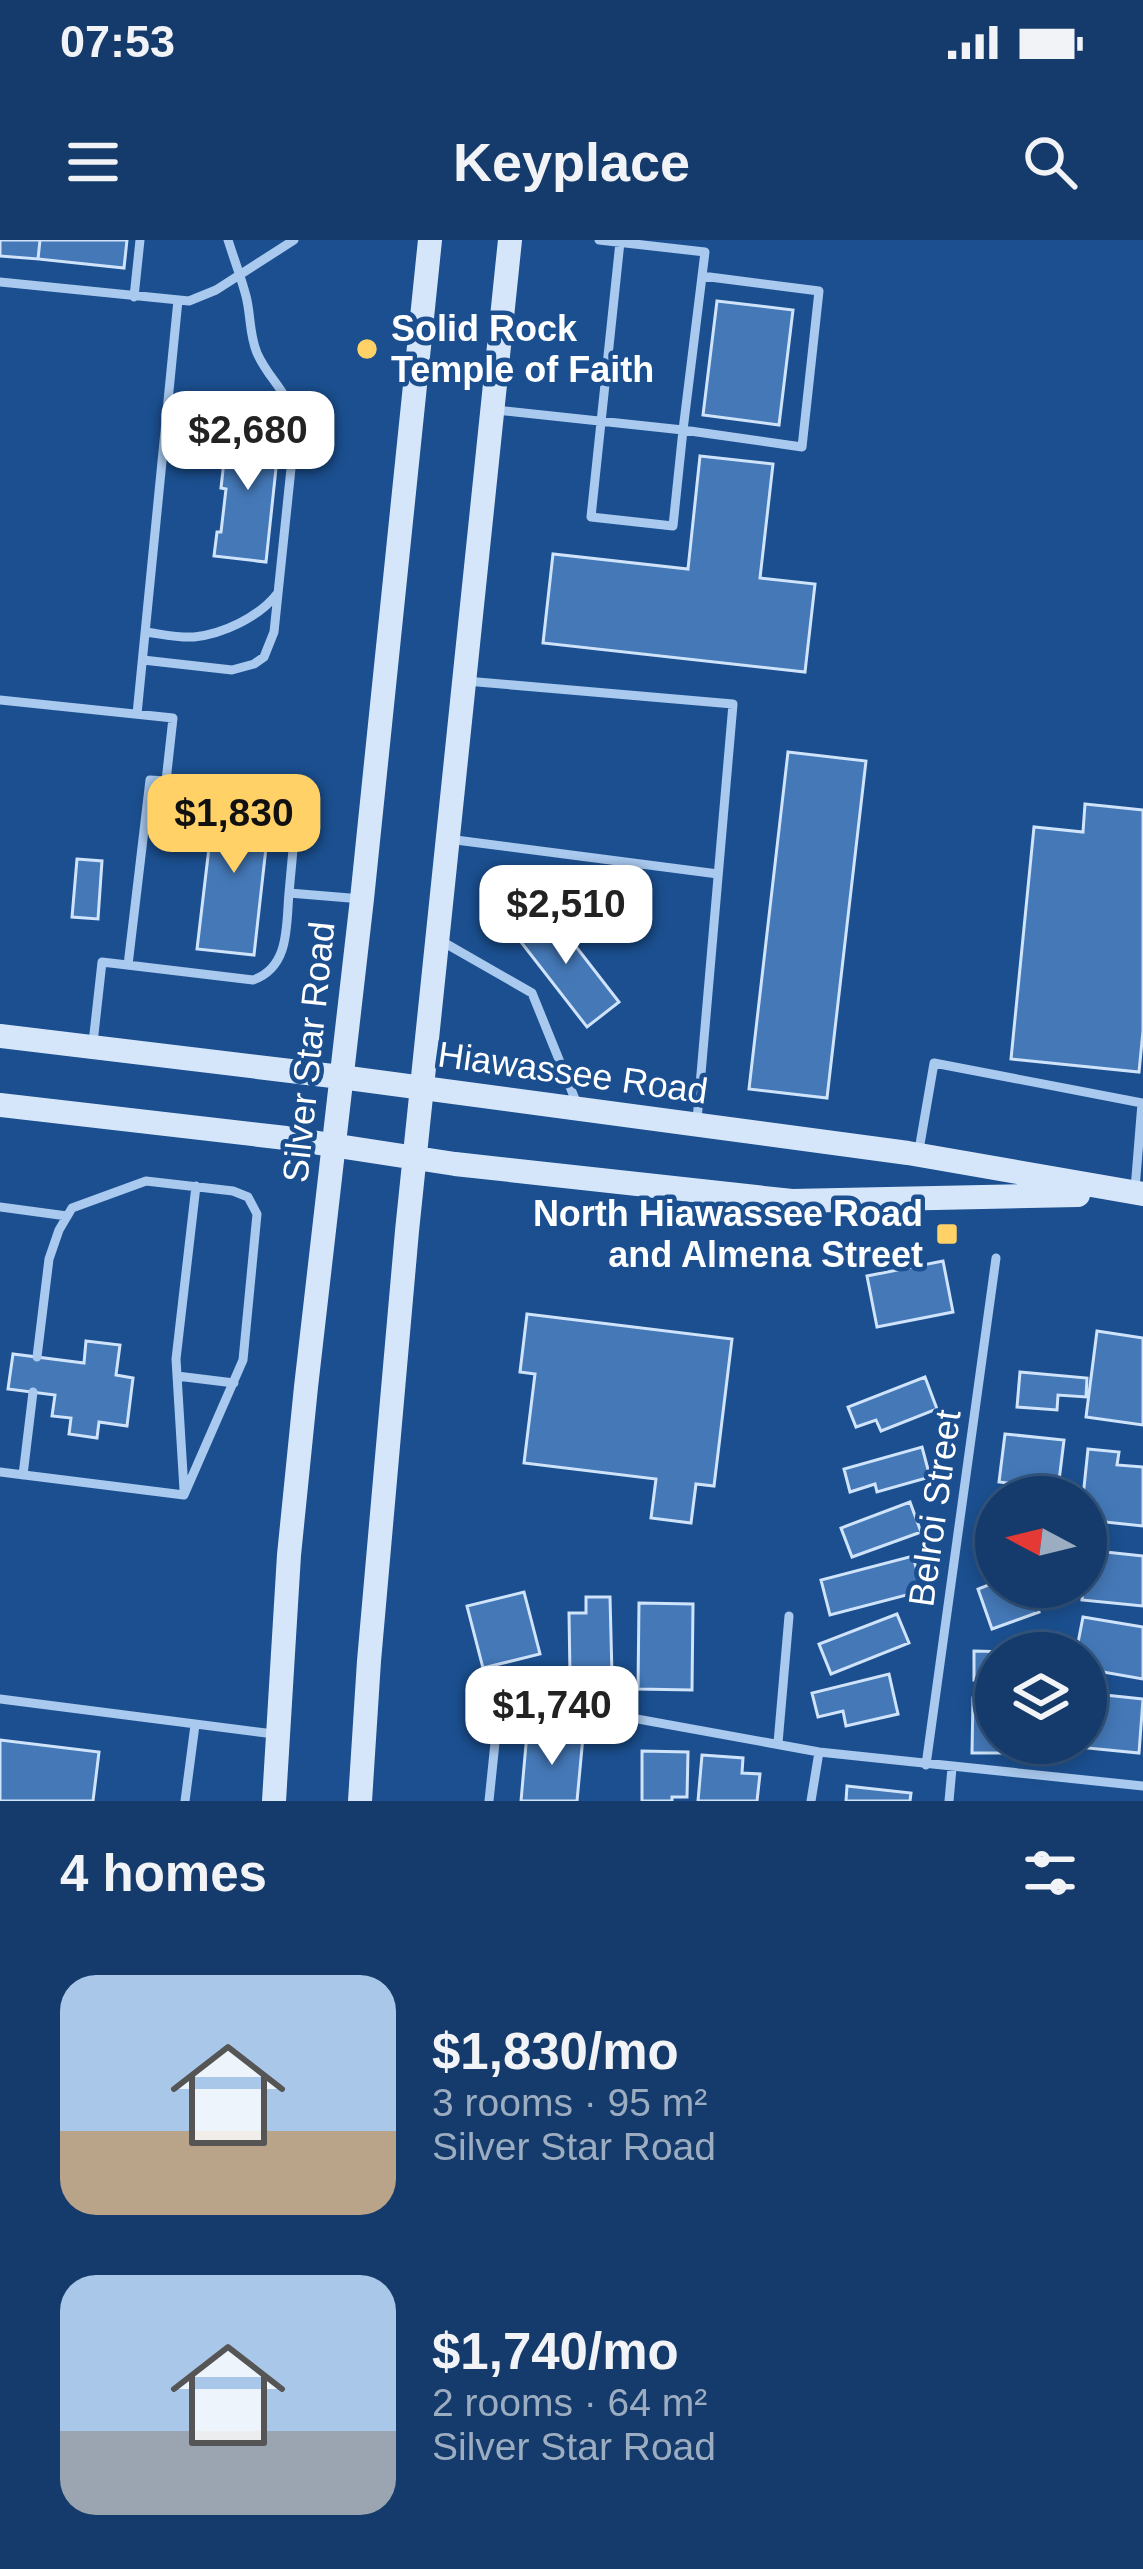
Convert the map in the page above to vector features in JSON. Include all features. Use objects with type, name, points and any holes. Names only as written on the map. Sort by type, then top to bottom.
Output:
[{"type":"main road","name":"Silver Star Road","points":[[274,1801],[291,1534],[430,240]]},
{"type":"main road","points":[[360,1801],[368,1661],[415,1159],[510,240]]},
{"type":"main road","name":"Hiawassee Road","points":[[0,1036],[919,1155],[1139,1194]]},
{"type":"main road","points":[[0,1105],[415,1159],[792,1201],[1139,1194]]},
{"type":"lane","points":[[134,297],[140,240]]},
{"type":"lane","points":[[143,660],[232,670],[264,657],[274,632],[294,417],[283,390],[256,350],[246,295],[228,240]]},
{"type":"lane","points":[[0,282],[134,297],[200,298],[294,240]]},
{"type":"lane","points":[[599,240],[620,242],[705,252],[673,526],[591,517],[620,242]]},
{"type":"lane","points":[[492,410],[802,447],[819,291],[702,275]]},
{"type":"lane","points":[[137,714],[178,300]]},
{"type":"lane","points":[[146,632],[206,634],[254,617],[278,592]]},
{"type":"lane","points":[[465,681],[733,704],[696,1125]]},
{"type":"lane","points":[[0,700],[173,718],[166,781]]},
{"type":"lane","points":[[93,1047],[102,962],[253,980],[274,968],[283,950],[298,795],[150,780],[128,965]]},
{"type":"lane","points":[[448,839],[718,874]]},
{"type":"lane","points":[[289,893],[362,899]]},
{"type":"lane","points":[[438,939],[532,993],[580,1109]]},
{"type":"lane","points":[[919,1155],[934,1063],[1142,1100],[1139,1194]]},
{"type":"lane","points":[[37,1357],[49,1259],[72,1208],[146,1181],[232,1190],[248,1196],[257,1214],[243,1360],[184,1495]]},
{"type":"lane","points":[[184,1495],[176,1359],[196,1186]]},
{"type":"lane","points":[[0,1208],[67,1216]]},
{"type":"lane","name":"Belroi Street","points":[[926,1766],[996,1258]]},
{"type":"lane","points":[[177,1376],[234,1383]]},
{"type":"lane","points":[[23,1475],[33,1392]]},
{"type":"lane","points":[[0,1472],[184,1495]]},
{"type":"lane","points":[[778,1743],[789,1616]]},
{"type":"lane","points":[[489,1801],[500,1694],[819,1752],[1143,1786]]},
{"type":"lane","points":[[0,1699],[278,1735]]},
{"type":"lane","points":[[185,1801],[195,1725]]},
{"type":"lane","points":[[811,1801],[819,1752]]},
{"type":"lane","points":[[949,1801],[952,1768]]},
{"type":"building","points":[[0,240],[40,240],[38,259],[0,256]]},
{"type":"building","points":[[40,240],[127,240],[124,268],[38,259]]},
{"type":"building","points":[[717,301],[793,310],[779,425],[703,415]]},
{"type":"building","points":[[228,425],[280,431],[266,562],[214,556],[226,489],[221,488]]},
{"type":"building","points":[[700,456],[773,464],[760,578],[815,584],[805,672],[543,643],[553,554],[688,569]]},
{"type":"building","points":[[788,752],[866,761],[827,1098],[749,1089]]},
{"type":"building","points":[[215,797],[271,803],[254,955],[197,949]]},
{"type":"building","points":[[1085,804],[1143,810],[1139,1072],[1011,1059],[1034,827],[1083,832]]},
{"type":"building","points":[[77,859],[102,861],[98,919],[72,917]]},
{"type":"building","points":[[546,908],[619,1002],[587,1027],[514,933]]},
{"type":"building","points":[[943,1261],[953,1312],[877,1327],[867,1276]]},
{"type":"building","points":[[527,1314],[732,1339],[714,1486],[696,1484],[691,1523],[651,1518],[656,1479],[524,1463],[535,1374],[520,1372]]},
{"type":"building","points":[[1097,1331],[1143,1338],[1143,1425],[1086,1417]]},
{"type":"building","points":[[86,1341],[120,1345],[116,1375],[133,1378],[127,1426],[99,1422],[97,1438],[69,1434],[71,1418],[52,1416],[55,1395],[8,1389],[13,1354],[84,1363]]},
{"type":"building","points":[[1020,1372],[1087,1378],[1086,1397],[1058,1395],[1057,1410],[1017,1407]]},
{"type":"building","points":[[925,1377],[937,1409],[881,1431],[876,1420],[856,1427],[848,1407]]},
{"type":"building","points":[[1005,1434],[1064,1440],[1060,1476],[1000,1476]]},
{"type":"building","points":[[922,1447],[930,1477],[877,1492],[875,1484],[850,1492],[844,1469]]},
{"type":"building","points":[[1088,1449],[1119,1452],[1117,1465],[1143,1467],[1143,1526],[1107,1522],[1107,1476],[1085,1476]]},
{"type":"building","points":[[910,1502],[921,1532],[852,1557],[841,1528]]},
{"type":"building","points":[[1107,1552],[1143,1556],[1143,1606],[1107,1602]]},
{"type":"building","points":[[913,1556],[922,1591],[830,1615],[821,1580]]},
{"type":"building","points":[[524,1592],[540,1654],[483,1668],[467,1606]]},
{"type":"building","points":[[586,1597],[610,1597],[612,1675],[570,1675],[569,1613],[586,1613]]},
{"type":"building","points":[[639,1603],[693,1604],[692,1690],[638,1689]]},
{"type":"building","points":[[985,1608],[1037,1608],[1039,1612],[992,1629]]},
{"type":"building","points":[[897,1614],[909,1643],[831,1674],[819,1644]]},
{"type":"building","points":[[1083,1617],[1143,1627],[1143,1679],[1107,1673],[1107,1632],[1080,1632]]},
{"type":"building","points":[[889,1674],[898,1714],[846,1726],[843,1711],[818,1717],[812,1693]]},
{"type":"building","points":[[1107,1695],[1143,1699],[1139,1753],[1107,1750]]},
{"type":"building","points":[[973,1698],[975,1753],[972,1753]]},
{"type":"building","points":[[527,1733],[583,1737],[577,1801],[521,1801]]},
{"type":"building","points":[[0,1740],[99,1752],[93,1801],[0,1801]]},
{"type":"building","points":[[642,1751],[688,1752],[687,1797],[642,1801]]},
{"type":"building","points":[[702,1755],[743,1758],[742,1773],[760,1774],[757,1801],[698,1801]]},
{"type":"building","points":[[847,1786],[911,1793],[910,1801],[846,1801]]},
{"type":"place","name":"Solid Rock Temple of Faith","points":[[367,349]]},
{"type":"place","name":"North Hiawassee Road and Almena Street","points":[[947,1234]]}]
